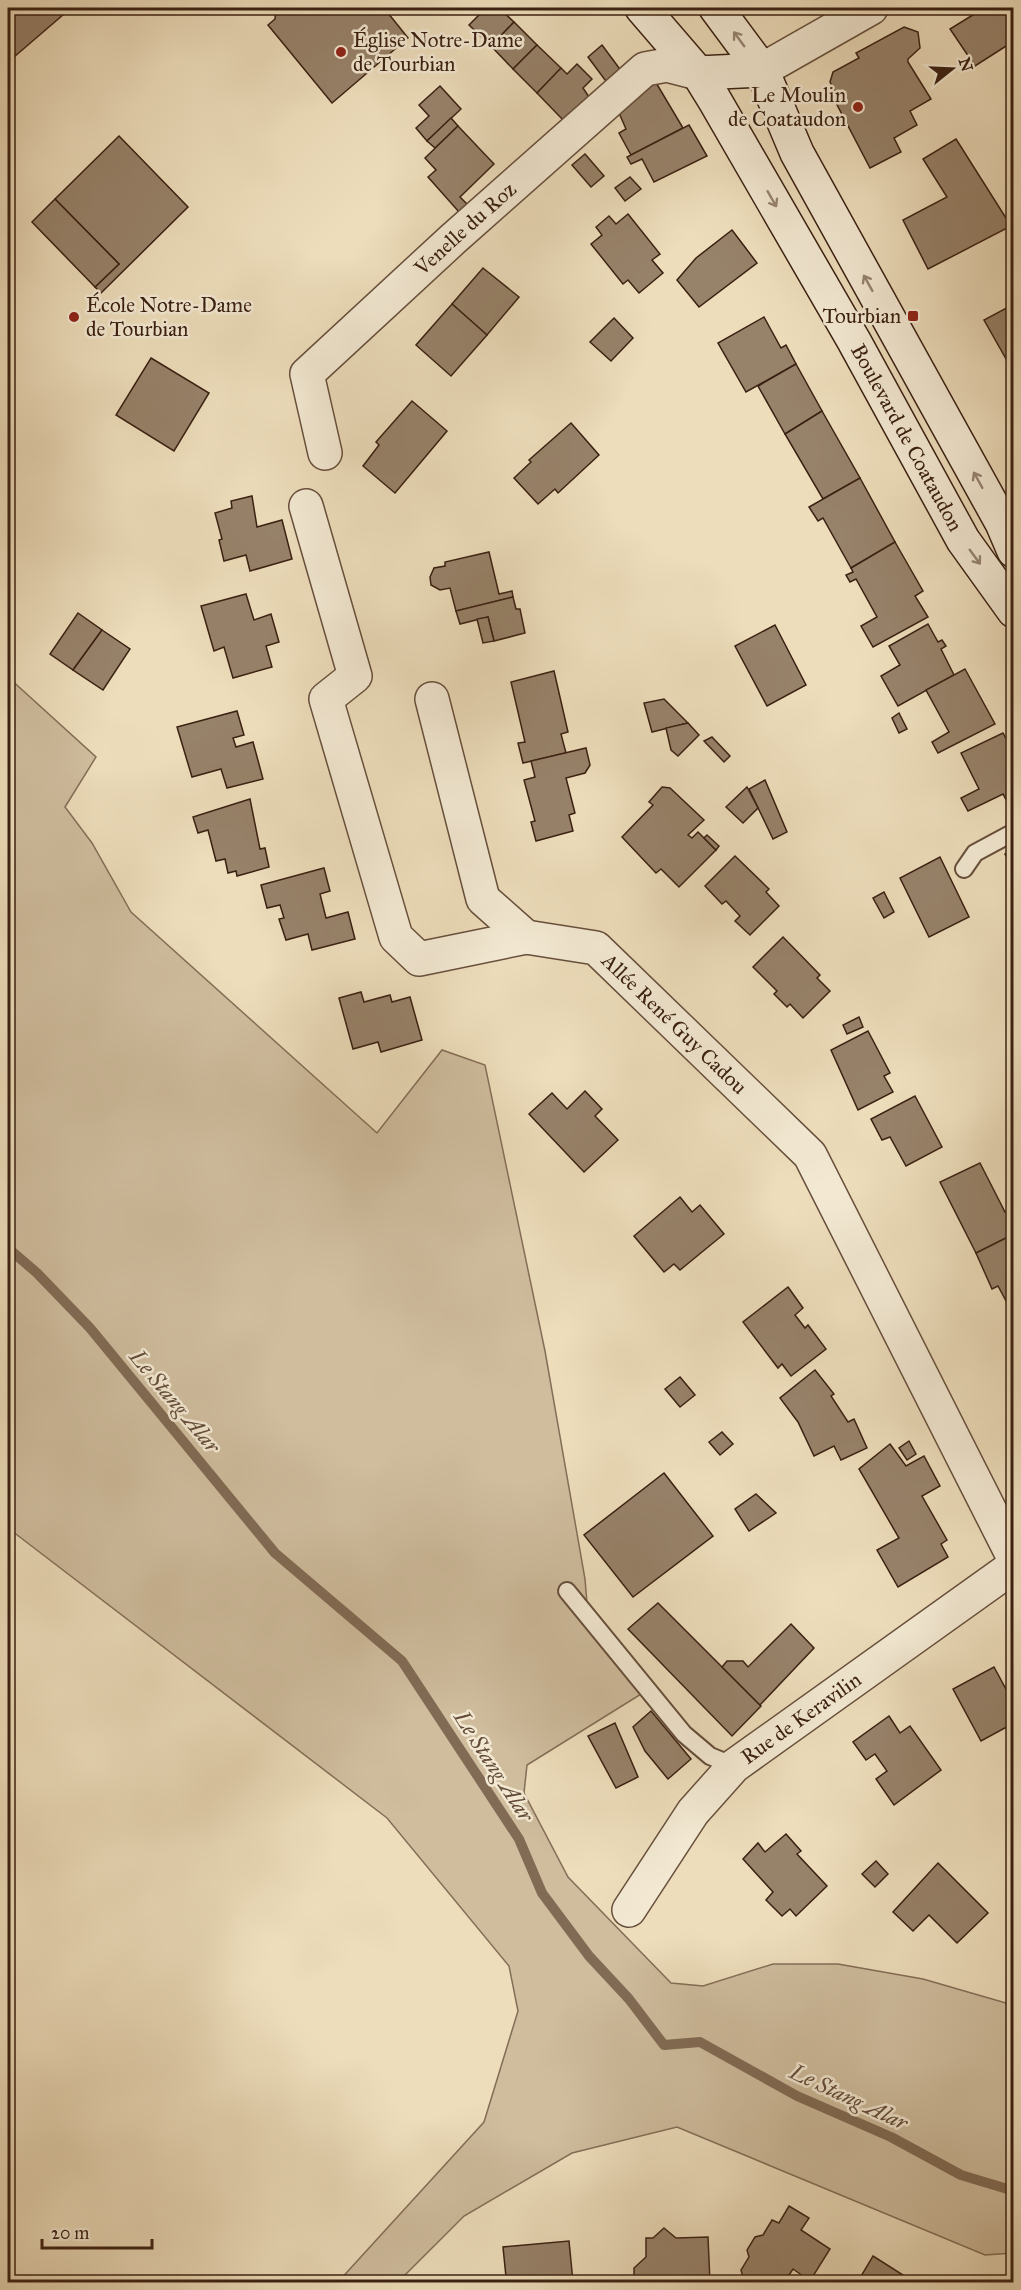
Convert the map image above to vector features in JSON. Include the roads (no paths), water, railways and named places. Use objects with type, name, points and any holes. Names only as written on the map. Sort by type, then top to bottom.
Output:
[{"type":"street","name":"Boulevard de Coataudon","points":[[642,8],[698,74],[854,341],[963,540],[1014,611]]},
{"type":"street","name":"Boulevard de Coataudon","points":[[716,8],[762,70],[797,153],[1002,523],[1014,551]]},
{"type":"street","points":[[698,74],[762,70],[871,8]]},
{"type":"street","name":"Venelle du Roz","points":[[325,453],[307,374],[453,239],[645,69],[667,65],[698,74]]},
{"type":"street","name":"Allée René Guy Cadou","points":[[306,506],[355,676],[326,699],[396,937],[419,959],[526,937],[596,948],[810,1155],[1014,1558]]},
{"type":"street","points":[[432,699],[483,899],[526,937]]},
{"type":"street","name":"Rue de Keravilin","points":[[629,1910],[693,1812],[734,1766],[1014,1566]]},
{"type":"lane","points":[[964,869],[975,853],[1014,832]]},
{"type":"lane","points":[[567,1591],[684,1734],[710,1756],[734,1766]]},
{"type":"waterway","name":"Le Stang Alar","points":[[8,1248],[37,1273],[90,1328],[275,1553],[402,1661],[519,1839],[542,1893],[589,1956],[629,1999],[664,2045],[700,2042],[797,2096],[891,2137],[961,2175],[1014,2191]]},
{"type":"place","name":"Église Notre-Dame de Tourbian","points":[[341,52]]},
{"type":"place","name":"Le Moulin de Coataudon","points":[[858,107]]},
{"type":"place","name":"Tourbian","points":[[913,316]]},
{"type":"place","name":"École Notre-Dame de Tourbian","points":[[74,317]]}]
